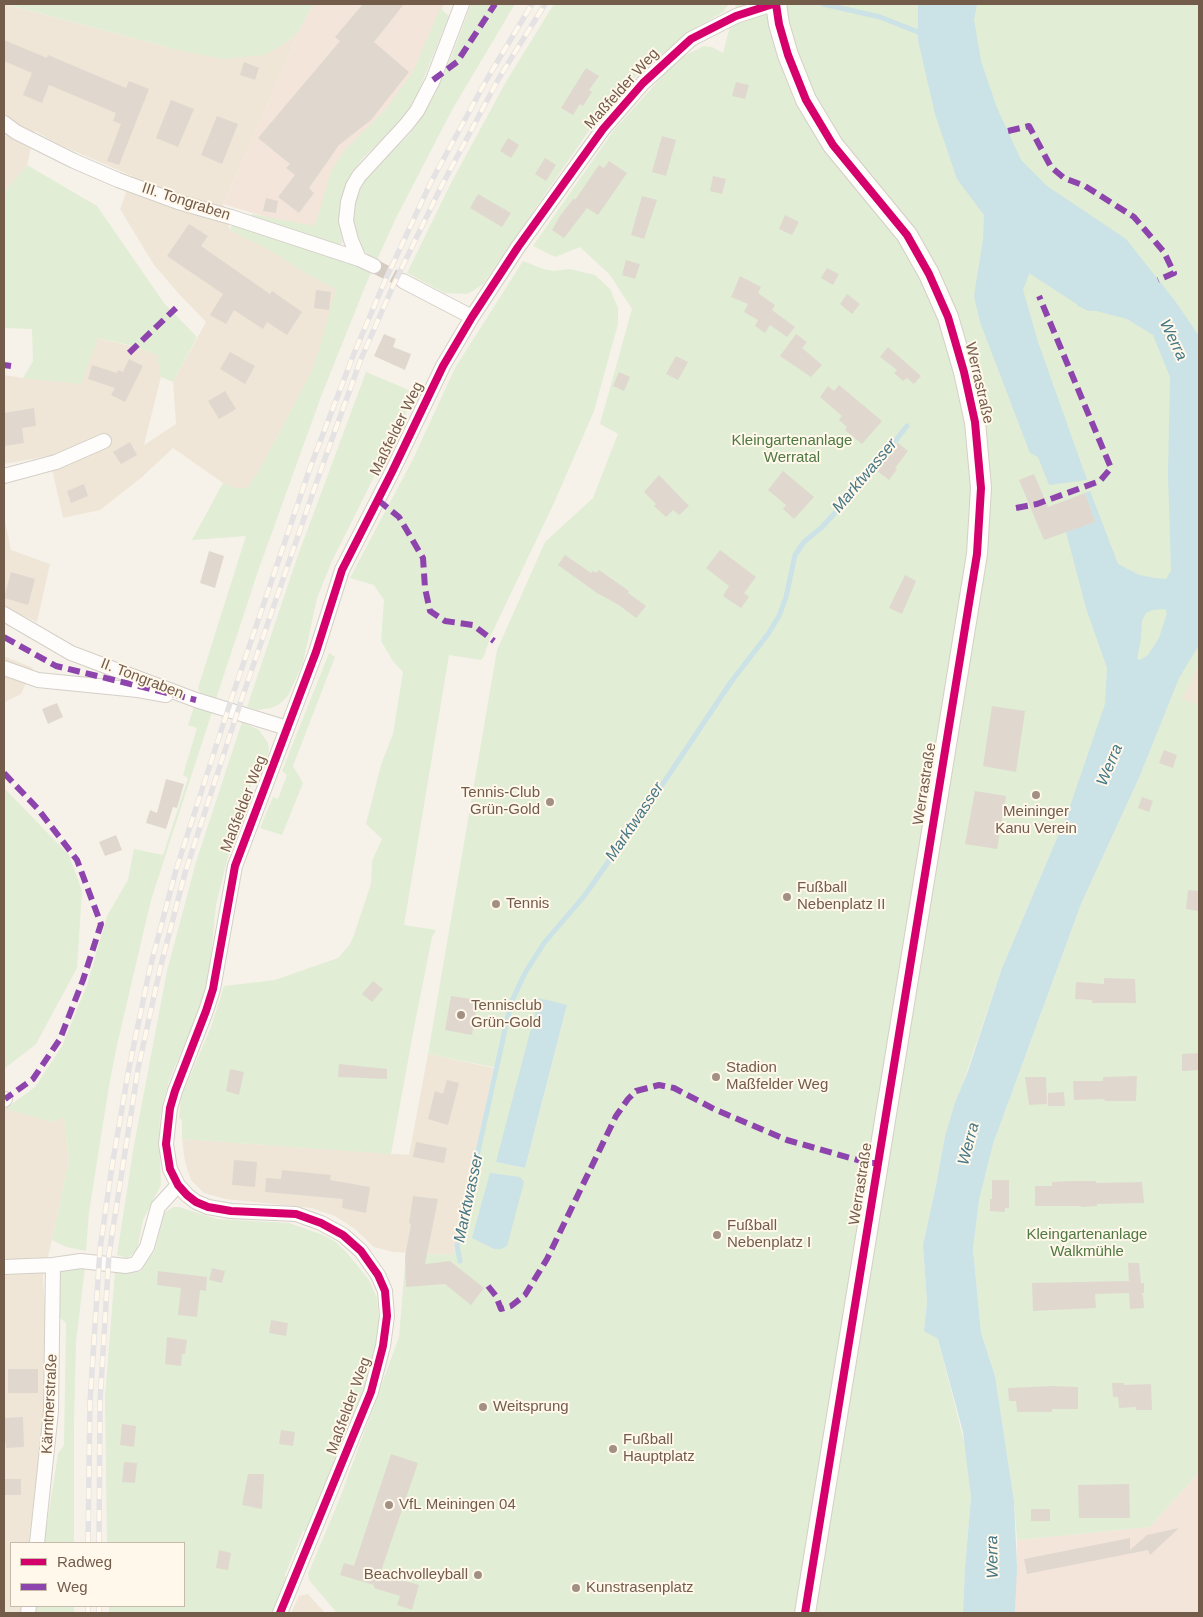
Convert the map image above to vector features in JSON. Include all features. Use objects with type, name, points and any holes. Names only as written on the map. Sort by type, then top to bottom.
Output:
[{"type":"street","points":[[359,259],[346,221],[348,202],[353,186],[359,176],[417,111],[433,80],[462,4]]},
{"type":"street","name":"Maßfelder Weg","points":[[280,1613],[311,1543],[371,1392],[383,1346],[387,1316],[385,1291],[378,1274],[361,1251],[343,1235],[320,1223],[296,1214],[232,1211],[208,1207],[196,1202],[187,1195],[178,1185],[170,1169],[166,1144],[170,1108],[174,1091],[213,989],[235,866],[316,652],[342,570],[443,366],[472,317],[558,190],[603,129],[643,83],[691,39],[736,16],[774,4]]},
{"type":"street","name":"Werrastraße","points":[[774,4],[788,55],[806,100],[833,145],[907,235],[929,274],[948,317],[964,372],[975,422],[981,488],[977,554],[805,1613]]},
{"type":"street","name":"III. Tongraben","points":[[4,124],[74,161],[118,180],[178,202],[359,259],[374,266]]},
{"type":"street","points":[[403,281],[472,317]]},
{"type":"street","points":[[4,476],[56,462],[104,441]]},
{"type":"street","name":"II. Tongraben","points":[[4,614],[71,653],[196,700],[287,728]]},
{"type":"street","points":[[4,668],[38,680],[138,690],[196,700]]},
{"type":"street","points":[[4,1267],[53,1265],[81,1261],[126,1266],[136,1264],[147,1247],[158,1207],[178,1185]]},
{"type":"street","name":"Kärntnerstraße","points":[[37,1542],[51,1411],[53,1265]]},
{"type":"shaded area","points":[[4,4],[178,50],[282,45],[298,32],[223,204],[230,230],[340,282],[314,367],[265,460],[248,488],[236,488],[223,483],[173,448],[141,478],[100,510],[63,518],[49,456],[4,464],[4,375],[24,378],[97,338],[139,348],[157,355],[161,377],[144,445],[176,424],[173,382],[206,322],[154,265],[120,209],[132,176],[58,144],[35,131],[27,165],[4,193]]},
{"type":"shaded area","points":[[314,4],[444,4],[409,95],[347,164],[322,234],[223,204],[298,32]]},
{"type":"shaded area","points":[[4,516],[11,550],[50,564],[37,622],[4,607]]},
{"type":"shaded area","points":[[4,656],[33,668],[21,694],[5,702],[4,701]]},
{"type":"shaded area","points":[[1199,664],[1199,705],[1182,699]]},
{"type":"shaded area","points":[[428,1054],[494,1068],[453,1255],[393,1252],[374,1247],[355,1229],[335,1216],[311,1208],[225,1199],[204,1193],[191,1180],[185,1162],[182,1139],[409,1155]]},
{"type":"shaded area","points":[[4,1108],[53,1122],[64,1117],[69,1160],[43,1276],[46,1326],[45,1402],[29,1542],[10,1542],[10,1607],[22,1607],[21,1613],[4,1613]]},
{"type":"shaded area","points":[[1199,1472],[1199,1613],[1015,1613],[1017,1540],[1150,1527]]},
{"type":"shaded area","points":[[308,1594],[325,1613],[291,1613],[299,1596]]},
{"type":"green space","points":[[5,4],[314,4],[298,32],[282,45],[264,55],[223,59],[178,50]]},
{"type":"green space","points":[[471,4],[515,4],[452,110],[396,218],[376,262],[366,253],[358,241],[355,231],[353,217],[358,191],[363,179],[408,136],[424,113],[449,63]]},
{"type":"green space","points":[[554,4],[729,4],[723,12],[687,33],[638,74],[588,132],[483,284],[466,294],[445,293],[407,273],[451,183],[507,80]]},
{"type":"green space","points":[[736,4],[1199,4],[1199,664],[1182,699],[1199,705],[1199,1472],[1150,1527],[1017,1540],[1014,1501],[995,1376],[981,1333],[973,1249],[979,1200],[993,1144],[1081,904],[1139,778],[1171,697],[1068,812],[1002,968],[945,1136],[923,1245],[927,1302],[924,1330],[938,1339],[966,1449],[971,1497],[963,1613],[337,1613],[309,1580],[308,1574],[340,1498],[399,1337],[406,1253],[453,1255],[476,1170],[498,1068],[428,1054],[497,650],[545,542],[593,498],[618,434],[600,424],[632,309],[610,275],[580,247],[555,257],[533,246],[614,130],[678,59],[704,46],[712,47],[723,53]],"holes":[[[567,1006],[525,1168],[496,1161]]]},
{"type":"green space","points":[[440,8],[449,16],[417,95],[396,126],[363,158],[352,173],[344,190],[340,207],[342,243],[337,246],[251,217],[252,214],[315,226],[331,171],[344,151],[386,109],[413,72]]},
{"type":"green space","points":[[27,165],[97,206],[164,303],[197,337],[173,382],[161,377],[157,355],[137,347],[98,338],[81,384],[23,378],[33,361],[32,329],[4,328],[4,193]]},
{"type":"green space","points":[[232,224],[352,263],[371,272],[322,394],[258,571],[216,699],[201,694],[198,688],[246,536],[192,540],[223,483],[236,488],[248,488],[265,460],[314,367],[336,289],[307,274],[273,252],[230,230]]},
{"type":"green space","points":[[523,261],[543,269],[554,271],[570,269],[595,275],[610,289],[618,308],[618,324],[594,411],[554,503],[491,635],[484,656],[481,660],[449,655],[404,925],[436,930],[432,937],[391,1154],[182,1139],[182,1120],[179,1118],[181,1097],[211,1027],[224,986],[275,980],[338,958],[350,944],[354,935],[371,884],[372,861],[382,839],[366,824],[381,765],[393,734],[403,672],[393,661],[381,641],[384,600],[374,585],[350,578],[413,459],[455,368]]},
{"type":"green space","points":[[366,372],[416,393],[332,561],[317,598],[303,663],[288,696],[278,705],[271,708],[257,710],[247,707],[297,558]]},
{"type":"green space","points":[[329,653],[335,657],[293,766],[303,783],[282,835],[260,828],[273,797],[278,799],[287,775],[282,771]]},
{"type":"green space","points":[[194,707],[212,712],[151,900],[117,1045],[89,1212],[86,1251],[66,1247],[52,1240],[69,1160],[64,1117],[53,1122],[5,1109],[35,1087],[62,1046],[87,985],[107,916],[128,880],[134,849],[163,855],[188,778],[183,775],[197,728],[188,725]]},
{"type":"green space","points":[[242,722],[259,730],[268,743],[269,751],[266,760],[261,759],[249,791],[253,792],[247,811],[229,853],[216,905],[209,976],[196,1018],[170,1078],[164,1099],[159,1135],[161,1185],[143,1220],[137,1251],[127,1258],[117,1255],[134,1145],[167,971],[196,862]]},
{"type":"green space","points":[[4,788],[69,855],[82,891],[77,968],[36,1044],[4,1069]]},
{"type":"green space","points":[[173,1207],[179,1207],[217,1219],[289,1223],[323,1235],[336,1242],[348,1254],[369,1280],[377,1298],[379,1324],[370,1375],[308,1532],[303,1531],[285,1575],[287,1580],[273,1613],[109,1613],[109,1607],[185,1607],[185,1542],[107,1542],[105,1397],[115,1271],[140,1272],[155,1250],[164,1213]]},
{"type":"green space","points":[[85,1267],[76,1342],[74,1542],[44,1542],[58,1454],[64,1445],[66,1323],[59,1317],[60,1271]]},
{"type":"green space","points":[[36,1607],[74,1607],[74,1613],[35,1613]]},
{"type":"water","name":"Werra","points":[[918,4],[977,4],[974,20],[981,61],[997,108],[1021,160],[1047,186],[1126,239],[1175,301],[1199,336],[1199,645],[1179,678],[1139,778],[1081,904],[993,1144],[979,1200],[973,1249],[981,1333],[995,1376],[1014,1501],[1017,1568],[1015,1613],[963,1613],[971,1497],[963,1432],[938,1339],[924,1331],[927,1302],[923,1245],[945,1136],[955,1103],[968,1071],[1002,968],[1068,812],[1105,704],[1107,668],[1086,608],[1066,532],[1095,522],[1085,493],[1090,491],[1118,564],[1139,575],[1166,579],[1171,571],[1168,473],[1170,377],[1153,335],[1127,319],[1077,306],[1085,294],[1084,290],[1046,266],[1034,261],[1023,290],[1038,342],[1087,480],[1049,485],[1038,457],[1030,453],[980,322],[974,296],[983,240],[984,215],[957,179],[935,114],[918,40]],"holes":[[[1165,609],[1167,613],[1159,638],[1148,655],[1140,660],[1137,659],[1142,621],[1146,613],[1152,610]]]},
{"type":"water","points":[[539,998],[567,1005],[525,1168],[496,1162]]},
{"type":"water","points":[[490,1173],[520,1177],[524,1182],[507,1246],[501,1249],[494,1249],[472,1238]]},
{"type":"building","points":[[363,4],[404,4],[374,42],[409,72],[371,120],[339,145],[309,188],[314,193],[299,213],[278,197],[295,175],[286,168],[290,164],[258,138],[340,41],[335,37]]},
{"type":"building","points":[[4,40],[47,58],[48,55],[126,88],[129,81],[149,89],[119,165],[107,161],[121,124],[113,121],[116,113],[49,85],[42,103],[23,95],[32,73],[4,61]]},
{"type":"building","points":[[244,62],[259,68],[255,80],[240,75]]},
{"type":"building","points":[[586,68],[599,76],[589,90],[592,92],[583,106],[580,104],[573,115],[561,108]]},
{"type":"building","points":[[736,82],[749,85],[745,99],[732,96]]},
{"type":"building","points":[[171,100],[194,109],[178,147],[156,138]]},
{"type":"building","points":[[217,116],[238,124],[222,164],[201,155]]},
{"type":"building","points":[[662,136],[676,140],[666,176],[652,172]]},
{"type":"building","points":[[508,138],[519,145],[511,158],[500,151]]},
{"type":"building","points":[[545,158],[556,165],[546,181],[535,174]]},
{"type":"building","points":[[609,161],[627,173],[598,215],[587,208],[564,238],[552,230],[560,216],[574,198],[575,200],[599,165],[604,168]]},
{"type":"building","points":[[713,176],[726,179],[722,194],[710,191]]},
{"type":"building","points":[[478,194],[511,213],[502,227],[470,208]]},
{"type":"building","points":[[642,196],[657,200],[644,239],[631,235]]},
{"type":"building","points":[[266,198],[278,201],[276,213],[263,211]]},
{"type":"building","points":[[785,215],[799,222],[792,235],[779,229]]},
{"type":"building","points":[[189,224],[208,236],[201,246],[270,294],[272,291],[302,312],[287,335],[267,322],[263,329],[234,310],[226,324],[210,315],[223,294],[167,256]]},
{"type":"building","points":[[626,260],[640,264],[635,279],[622,275]]},
{"type":"building","points":[[827,268],[839,274],[833,285],[821,278]]},
{"type":"building","points":[[740,276],[761,287],[758,293],[775,305],[772,310],[795,327],[787,337],[770,325],[765,333],[755,326],[758,320],[744,312],[748,304],[731,297]]},
{"type":"building","points":[[316,290],[331,292],[329,310],[314,308]]},
{"type":"building","points":[[847,294],[860,304],[852,314],[840,304]]},
{"type":"building","points":[[384,334],[396,339],[393,347],[411,354],[405,370],[374,356]]},
{"type":"building","points":[[796,334],[807,342],[802,348],[822,365],[811,377],[780,356]]},
{"type":"building","points":[[888,347],[921,376],[914,384],[907,378],[903,381],[894,373],[897,370],[880,357]]},
{"type":"building","points":[[230,352],[255,366],[245,384],[220,369]]},
{"type":"building","points":[[676,356],[688,362],[678,380],[666,374]]},
{"type":"building","points":[[129,359],[143,366],[125,402],[111,395],[115,388],[88,379],[92,365],[117,373],[118,370],[123,372]]},
{"type":"building","points":[[619,372],[630,377],[624,391],[613,386]]},
{"type":"building","points":[[839,385],[882,421],[862,444],[845,430],[847,427],[839,420],[842,416],[820,397],[828,386],[834,391]]},
{"type":"building","points":[[225,391],[236,409],[219,419],[208,401]]},
{"type":"building","points":[[34,408],[36,426],[22,428],[24,443],[4,446],[4,413]]},
{"type":"building","points":[[130,442],[137,455],[121,464],[113,452]]},
{"type":"building","points":[[898,443],[908,451],[895,468],[897,469],[889,480],[876,470]]},
{"type":"building","points":[[783,471],[814,497],[794,519],[783,509],[786,505],[768,490]]},
{"type":"building","points":[[1034,474],[1048,507],[1085,493],[1095,522],[1044,540],[1019,480]]},
{"type":"building","points":[[659,475],[689,506],[679,515],[673,510],[666,517],[654,506],[656,504],[644,492]]},
{"type":"building","points":[[84,484],[88,496],[71,503],[67,491]]},
{"type":"building","points":[[720,550],[756,577],[744,593],[749,597],[741,608],[723,596],[729,586],[706,568]]},
{"type":"building","points":[[209,551],[224,556],[215,588],[200,583]]},
{"type":"building","points":[[565,555],[591,573],[593,571],[596,573],[599,570],[629,591],[628,593],[646,606],[636,618],[558,565]]},
{"type":"building","points":[[11,572],[35,579],[28,605],[4,598]]},
{"type":"building","points":[[905,575],[916,581],[902,614],[889,608]]},
{"type":"building","points":[[57,703],[63,717],[48,724],[42,709]]},
{"type":"building","points":[[992,706],[1025,711],[1016,772],[983,766]]},
{"type":"building","points":[[1164,750],[1177,755],[1173,768],[1159,763]]},
{"type":"building","points":[[166,779],[184,784],[177,808],[173,807],[166,829],[146,823],[150,810],[157,813]]},
{"type":"building","points":[[975,791],[1006,796],[997,849],[965,844]]},
{"type":"building","points":[[1142,797],[1153,801],[1149,812],[1138,808]]},
{"type":"building","points":[[116,835],[122,850],[105,856],[99,842]]},
{"type":"building","points":[[1188,890],[1199,891],[1199,911],[1186,909]]},
{"type":"building","points":[[1104,978],[1135,979],[1136,1003],[1092,1003],[1092,1000],[1075,999],[1076,982],[1104,984]]},
{"type":"building","points":[[373,981],[383,989],[372,1002],[362,994]]},
{"type":"building","name":"Tennisclub Grün-Gold","points":[[451,996],[478,1000],[472,1035],[445,1030]]},
{"type":"building","points":[[1199,1053],[1199,1070],[1182,1071],[1182,1054]]},
{"type":"building","points":[[339,1064],[387,1069],[387,1079],[338,1077]]},
{"type":"building","points":[[230,1069],[244,1072],[239,1095],[226,1091]]},
{"type":"building","points":[[1137,1076],[1136,1101],[1074,1100],[1073,1081],[1103,1081],[1103,1077]]},
{"type":"building","points":[[1025,1077],[1046,1077],[1047,1104],[1029,1105]]},
{"type":"building","points":[[447,1080],[459,1083],[448,1125],[428,1119],[435,1091],[443,1094]]},
{"type":"building","points":[[1064,1092],[1065,1106],[1048,1106],[1048,1093]]},
{"type":"building","points":[[416,1142],[447,1148],[444,1163],[413,1157]]},
{"type":"building","points":[[234,1160],[257,1162],[255,1187],[232,1185]]},
{"type":"building","points":[[282,1170],[331,1175],[330,1180],[370,1187],[366,1213],[342,1208],[343,1199],[265,1192],[266,1178],[281,1179]]},
{"type":"building","points":[[992,1180],[1009,1180],[1009,1208],[1005,1208],[1005,1212],[990,1211]]},
{"type":"building","points":[[1096,1181],[1096,1183],[1142,1182],[1144,1203],[1097,1204],[1097,1206],[1081,1207],[1035,1206],[1035,1186],[1052,1186],[1052,1182]]},
{"type":"building","points":[[413,1196],[438,1199],[425,1264],[450,1261],[484,1288],[471,1305],[445,1284],[406,1287],[405,1257],[411,1224],[409,1223]]},
{"type":"building","points":[[1128,1263],[1139,1263],[1141,1283],[1144,1283],[1144,1293],[1141,1293],[1143,1295],[1144,1308],[1130,1309],[1129,1293],[1095,1294],[1096,1308],[1033,1311],[1032,1283],[1129,1281]]},
{"type":"building","points":[[212,1268],[225,1271],[222,1283],[209,1280]]},
{"type":"building","points":[[158,1271],[207,1277],[206,1291],[200,1290],[197,1317],[178,1315],[181,1288],[157,1285]]},
{"type":"building","points":[[271,1320],[288,1323],[286,1336],[269,1333]]},
{"type":"building","points":[[167,1337],[187,1340],[185,1354],[182,1354],[181,1366],[165,1364]]},
{"type":"building","points":[[8,1369],[38,1369],[38,1393],[8,1393]]},
{"type":"building","points":[[1112,1383],[1124,1383],[1124,1385],[1151,1384],[1152,1410],[1136,1410],[1136,1407],[1119,1408],[1118,1397],[1113,1397]]},
{"type":"building","points":[[1078,1387],[1078,1409],[1052,1409],[1052,1412],[1017,1412],[1016,1401],[1009,1401],[1008,1388]]},
{"type":"building","points":[[23,1417],[24,1447],[6,1448],[6,1443],[4,1443],[4,1418]]},
{"type":"building","points":[[122,1424],[136,1426],[134,1447],[120,1445]]},
{"type":"building","points":[[281,1430],[295,1432],[293,1446],[279,1444]]},
{"type":"building","name":"VfL Meiningen 04","points":[[391,1454],[418,1463],[380,1574],[419,1585],[412,1610],[397,1605],[400,1596],[374,1588],[374,1585],[340,1575],[344,1563],[354,1566]]},
{"type":"building","points":[[124,1462],[137,1463],[135,1483],[122,1482]]},
{"type":"building","points":[[248,1474],[264,1474],[262,1509],[242,1505]]},
{"type":"building","points":[[4,1479],[21,1479],[21,1495],[4,1495]]},
{"type":"building","points":[[1129,1484],[1130,1518],[1079,1518],[1078,1485]]},
{"type":"building","points":[[1031,1509],[1050,1509],[1050,1521],[1031,1521]]},
{"type":"building","points":[[1179,1528],[1150,1555],[1148,1550],[1027,1574],[1024,1559],[1130,1538],[1130,1550],[1147,1535]]},
{"type":"building","points":[[219,1550],[231,1553],[228,1570],[216,1568]]},
{"type":"waterway","points":[[823,4],[880,17],[923,34]]},
{"type":"waterway","points":[[1013,252],[1090,302],[1104,299]]},
{"type":"waterway","name":"Marktwasser","points":[[460,1261],[457,1246],[511,1003],[525,973],[544,943],[585,895],[731,682],[768,634],[779,616],[786,597],[795,555],[804,542],[822,527],[857,489],[907,426]]},
{"type":"tunnel","points":[[374,266],[403,281]]},
{"type":"railway","points":[[88,1542],[90,1402],[100,1249],[129,1068],[150,968],[176,870],[233,694],[310,468],[353,356],[384,283],[431,182],[487,79],[532,4]]},
{"type":"railway","points":[[99,1542],[100,1402],[109,1254],[138,1069],[160,969],[185,873],[242,698],[361,359],[393,286],[441,187],[499,78],[545,4]]},
{"type":"railway","points":[[88,1607],[88,1613]]},
{"type":"railway","points":[[99,1607],[99,1613]]},
{"type":"marked path","points":[[433,80],[457,62],[495,4]]},
{"type":"marked path","points":[[1008,131],[1029,126],[1051,167],[1064,178],[1085,186],[1134,217],[1164,252],[1174,273],[1158,280]]},
{"type":"marked path","points":[[1016,508],[1037,504],[1100,481],[1111,468],[1039,296]]},
{"type":"marked path","points":[[129,353],[176,308]]},
{"type":"marked path","points":[[4,365],[11,366]]},
{"type":"marked path","points":[[378,500],[399,517],[423,558],[425,588],[430,611],[445,621],[473,625],[494,641]]},
{"type":"marked path","points":[[4,637],[56,666],[196,700]]},
{"type":"marked path","points":[[4,773],[38,809],[77,860],[101,924],[83,980],[60,1039],[33,1079],[5,1099]]},
{"type":"marked path","points":[[488,1286],[496,1296],[501,1309],[511,1306],[525,1295],[547,1259],[616,1116],[636,1091],[659,1085],[674,1088],[716,1110],[787,1140],[868,1163],[878,1163]]},
{"type":"cycle path","points":[[280,1613],[371,1392],[383,1346],[387,1316],[385,1291],[378,1275],[361,1251],[343,1235],[321,1223],[296,1214],[231,1211],[208,1207],[196,1202],[187,1195],[178,1185],[170,1169],[166,1144],[170,1108],[213,989],[235,866],[316,652],[342,570],[443,366],[472,317],[518,247],[603,129],[643,83],[691,39],[736,16],[773,4]]},
{"type":"cycle path","points":[[776,4],[779,24],[788,55],[806,100],[833,145],[907,235],[929,274],[948,317],[964,372],[975,422],[981,488],[977,554],[805,1613]]},
{"type":"place","name":"Meininger Kanu Verein","points":[[1036,795]]},
{"type":"place","name":"Tennis-Club Grün-Gold","points":[[550,802]]},
{"type":"place","name":"Fußball Nebenplatz II","points":[[787,897]]},
{"type":"place","name":"Tennis","points":[[496,904]]},
{"type":"place","name":"Tennisclub Grün-Gold","points":[[461,1015]]},
{"type":"place","name":"Stadion Maßfelder Weg","points":[[716,1077]]},
{"type":"place","name":"Fußball Nebenplatz I","points":[[717,1235]]},
{"type":"place","name":"Weitsprung","points":[[483,1407]]},
{"type":"place","name":"Fußball Hauptplatz","points":[[613,1449]]},
{"type":"place","name":"VfL Meiningen 04","points":[[389,1505]]},
{"type":"place","name":"Beachvolleyball","points":[[478,1575]]},
{"type":"place","name":"Kunstrasenplatz","points":[[576,1588]]},
{"type":"park label","name":"Kleingartenanlage Werratal","points":[[792,450]]},
{"type":"park label","name":"Kleingartenanlage Walkmühle","points":[[1087,1244]]}]
